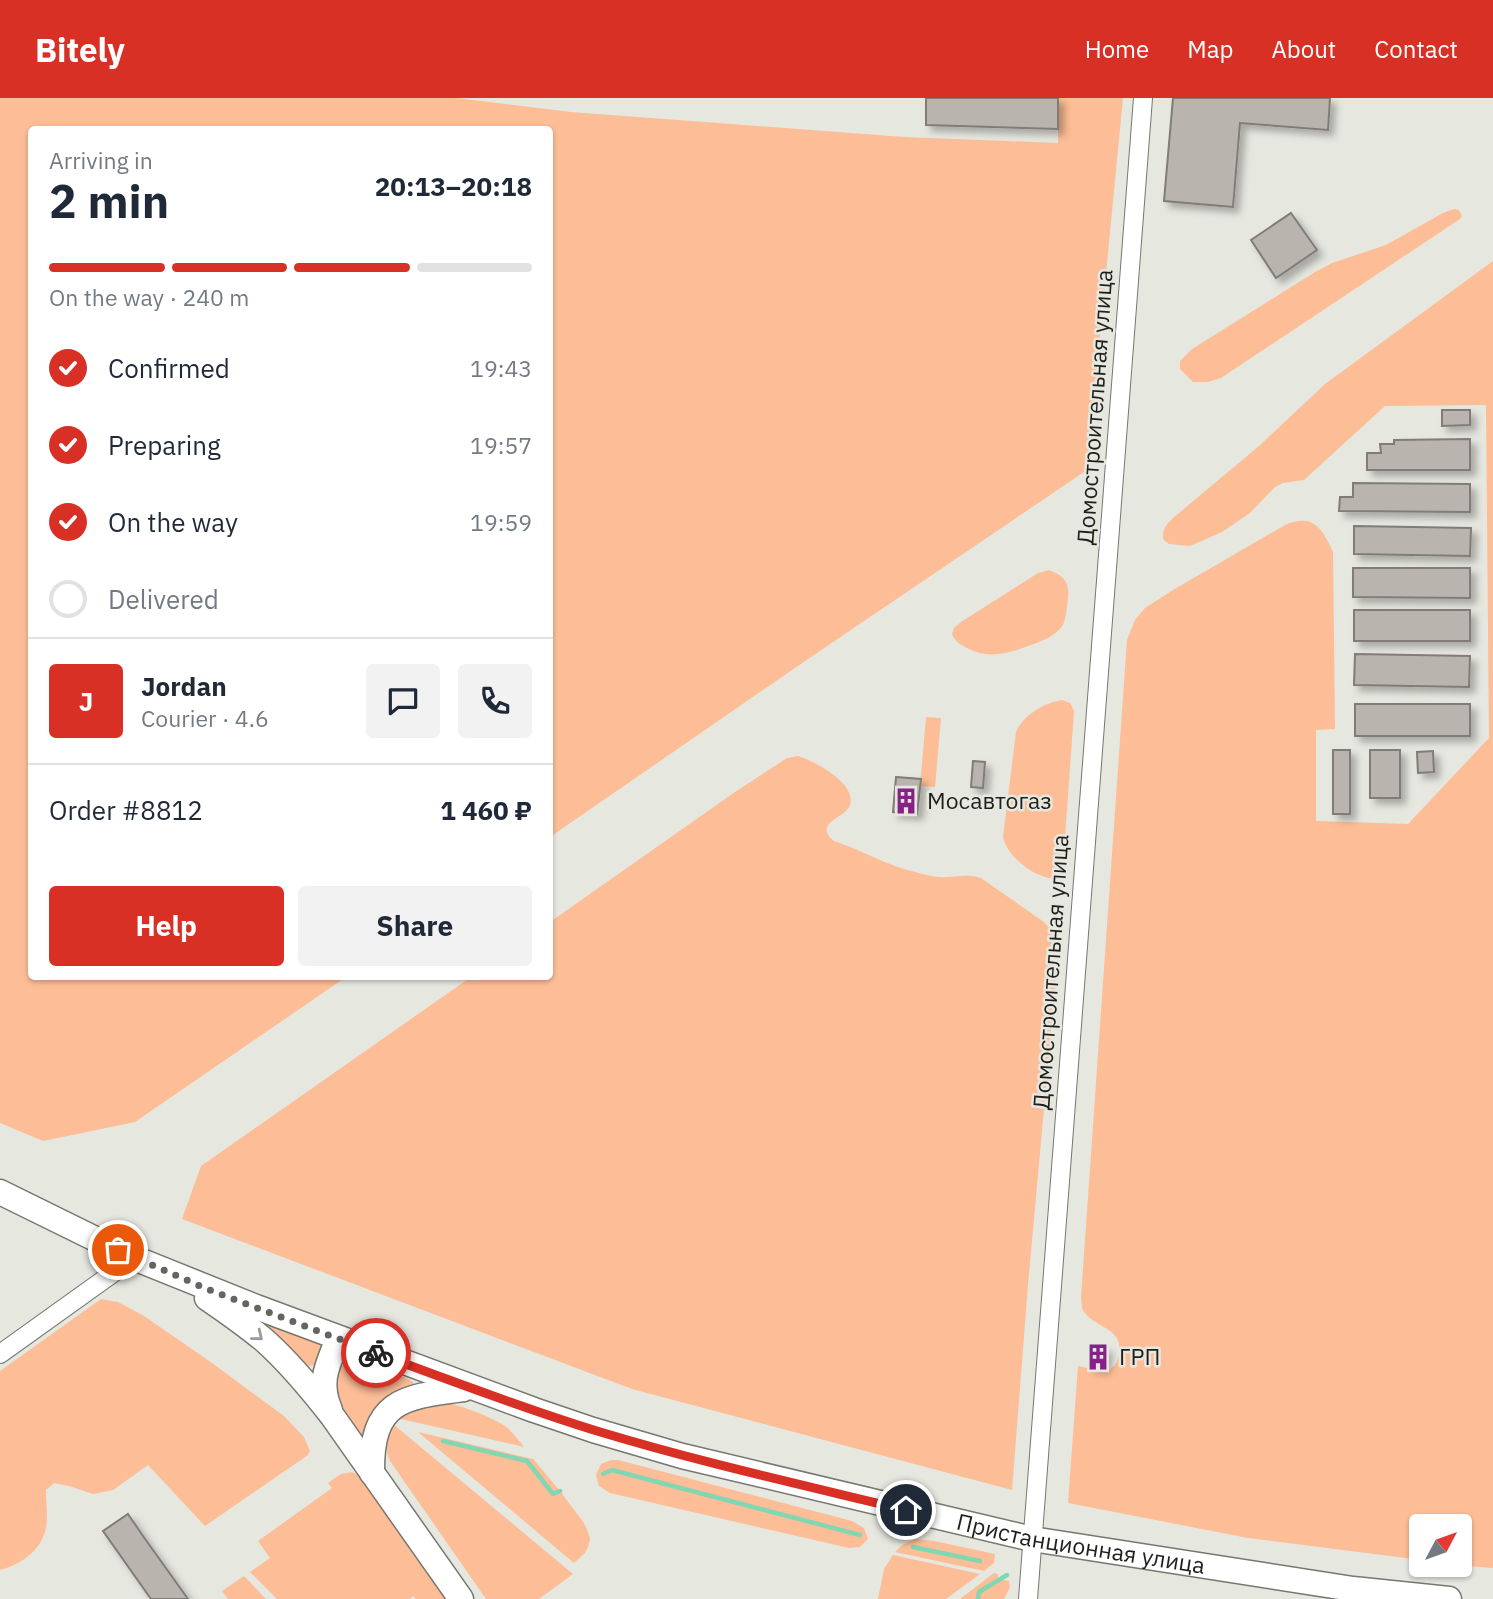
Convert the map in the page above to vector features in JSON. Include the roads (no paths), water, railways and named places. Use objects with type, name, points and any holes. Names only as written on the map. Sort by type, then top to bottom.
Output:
[{"type":"main road","points":[[0,1192],[162,1270],[205,1296],[263,1339],[333,1417],[461,1599]]},
{"type":"main road","name":"Пристанционная улица","points":[[162,1270],[470,1388],[682,1456],[1032,1539],[1353,1589],[1449,1599]]},
{"type":"main road","points":[[333,1417],[323,1390],[327,1366],[338,1339]]},
{"type":"main road","points":[[372,1473],[376,1429],[393,1407],[414,1396],[470,1388]]},
{"type":"street","name":"Домостроительная улица","points":[[1028,1599],[1143,98]]},
{"type":"street","points":[[0,1354],[134,1258]]},
{"type":"waterway","points":[[443,1441],[527,1461],[553,1494],[560,1491]]},
{"type":"waterway","points":[[603,1474],[612,1470],[860,1535]]},
{"type":"waterway","points":[[913,1547],[980,1561]]},
{"type":"waterway","points":[[978,1599],[979,1592],[1007,1575]]},
{"type":"place","name":"Мосавтогаз","points":[[906,801]]},
{"type":"place","name":"ГРП","points":[[1098,1357]]}]
